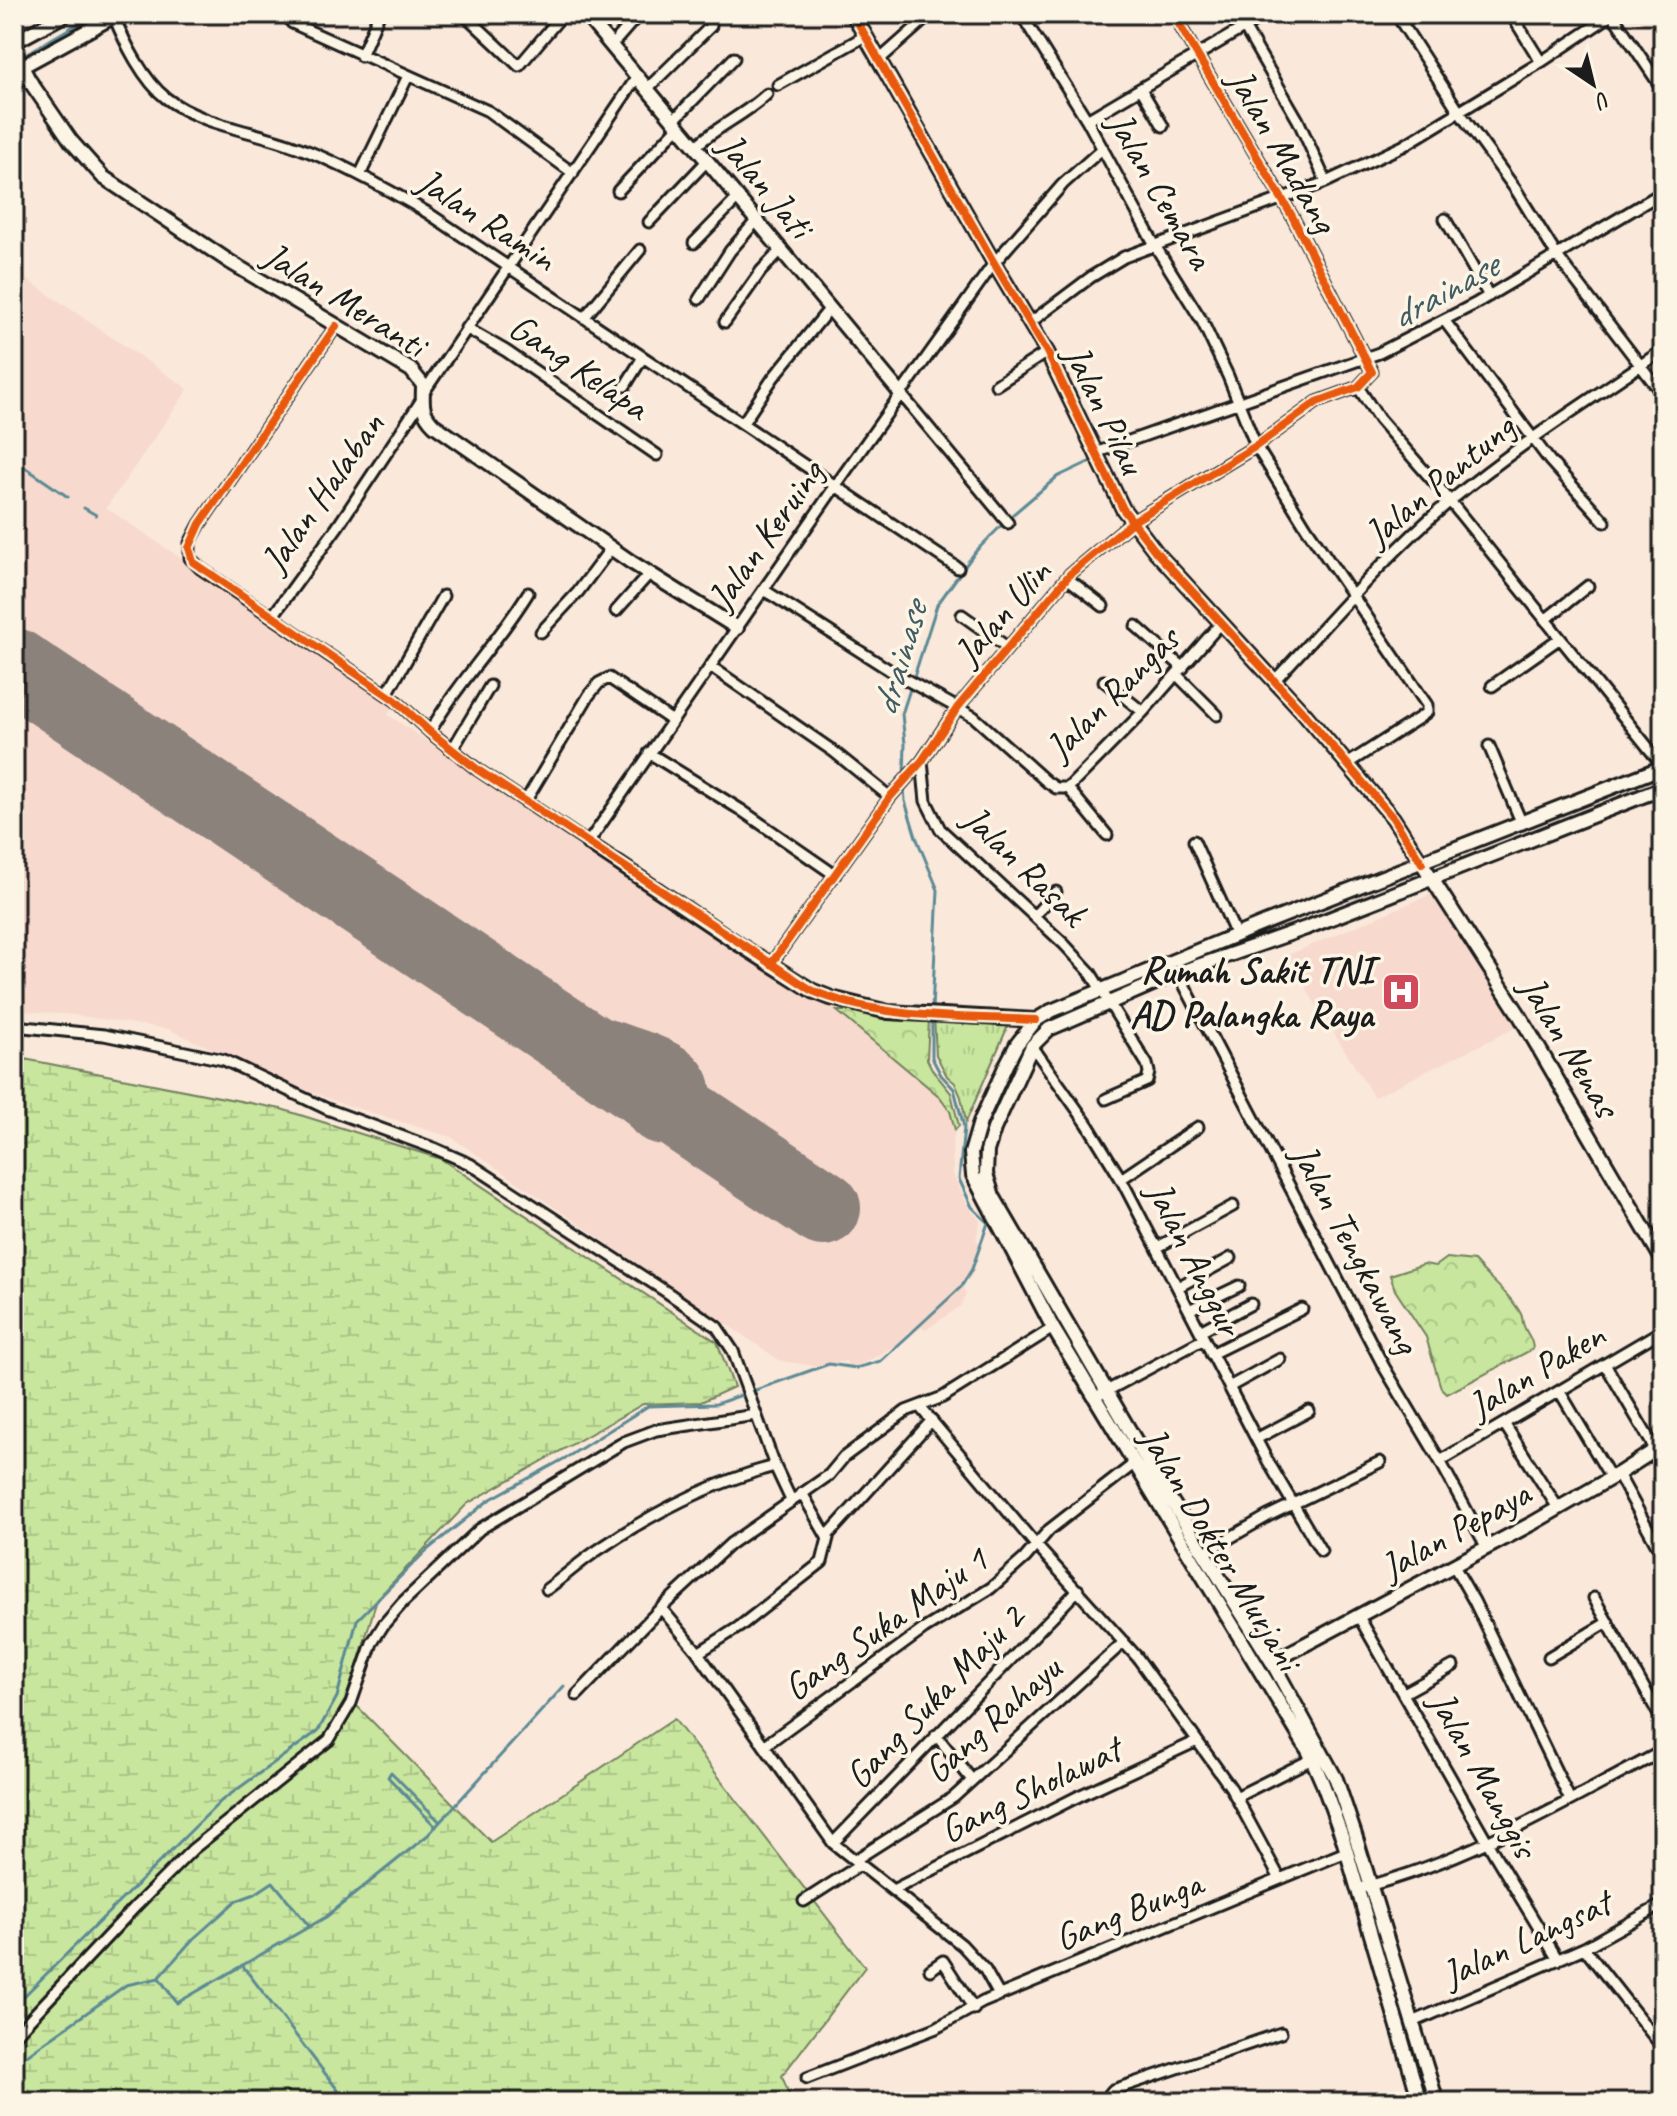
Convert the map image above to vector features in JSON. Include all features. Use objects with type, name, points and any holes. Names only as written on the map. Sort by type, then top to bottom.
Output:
[{"type":"street","points":[[14,42],[66,14]]},
{"type":"street","points":[[361,56],[379,14]]},
{"type":"street","points":[[464,14],[519,66],[563,14]]},
{"type":"street","name":"Jalan Jati","points":[[585,14],[901,394]]},
{"type":"street","points":[[611,46],[639,14]]},
{"type":"street","name":"Jalan Pilau","points":[[853,14],[994,263],[1031,322],[1132,522],[1393,818],[1422,863]]},
{"type":"street","points":[[878,61],[931,14]]},
{"type":"street","name":"Jalan Cemara","points":[[1021,14],[1087,120],[1154,244],[1202,321],[1256,446],[1306,527],[1428,708],[1419,718],[1347,764]]},
{"type":"street","name":"Jalan Madang","points":[[1173,14],[1280,198],[1367,359],[1372,372],[1358,387]]},
{"type":"street","points":[[1087,120],[1267,14]]},
{"type":"street","points":[[1396,14],[1460,113],[1516,190],[1556,255],[1663,395]]},
{"type":"street","points":[[1511,14],[1541,62]]},
{"type":"street","points":[[1031,322],[1091,277],[1124,257],[1326,182],[1403,146],[1613,14],[1663,90]]},
{"type":"street","points":[[17,63],[116,15]]},
{"type":"street","name":"Jalan Ramin","points":[[116,15],[127,46],[167,99],[196,115],[300,148],[360,175],[428,213],[958,568]]},
{"type":"street","points":[[292,23],[488,111],[573,173]]},
{"type":"street","points":[[647,89],[711,26]]},
{"type":"street","points":[[1244,27],[1298,120],[1326,182]]},
{"type":"street","points":[[778,85],[865,36]]},
{"type":"street","points":[[618,191],[734,58]]},
{"type":"street","name":"Jalan Meranti","points":[[17,63],[71,141],[103,177],[230,262],[411,370],[423,385],[422,410],[434,425],[649,574],[737,628]]},
{"type":"street","points":[[360,175],[408,76]]},
{"type":"street","name":"Jalan Halaban","points":[[272,617],[338,526],[466,328],[637,77]]},
{"type":"street","points":[[1141,89],[1163,126]]},
{"type":"street","points":[[695,147],[712,131],[739,117],[767,94]]},
{"type":"street","name":"Jalan Keruing","points":[[588,843],[671,720],[994,263],[1063,184],[1103,148]]},
{"type":"street","points":[[649,222],[707,161]]},
{"type":"street","points":[[1096,455],[1240,410],[1367,359],[1489,296],[1663,192]]},
{"type":"street","points":[[694,243],[738,198]]},
{"type":"street","points":[[1445,219],[1489,296]]},
{"type":"street","points":[[699,299],[730,251],[757,220]]},
{"type":"street","points":[[584,318],[640,250]]},
{"type":"street","points":[[725,322],[761,271],[781,250]]},
{"type":"street","points":[[743,423],[773,378],[830,308]]},
{"type":"street","points":[[1444,320],[1533,439],[1605,522]]},
{"type":"street","points":[[336,326],[200,524],[189,548],[190,558],[200,568],[387,694],[452,750],[525,802],[813,991],[888,1012],[920,1014],[1036,1020],[1101,988],[1663,767],[1379,419],[1358,387]]},
{"type":"street","name":"Gang Kelapa","points":[[466,328],[506,351],[657,455]]},
{"type":"street","name":"Jalan Pantung","points":[[1274,681],[1405,541],[1449,502],[1533,439],[1663,350]]},
{"type":"street","points":[[996,385],[1047,352]]},
{"type":"street","points":[[625,386],[643,357]]},
{"type":"street","name":"Jalan Ulin","points":[[771,964],[890,797],[922,761],[958,707],[1067,578],[1132,522],[1256,446],[1317,402],[1358,387]]},
{"type":"street","points":[[901,394],[1008,523]]},
{"type":"street","points":[[541,632],[578,592],[611,548]]},
{"type":"street","points":[[616,611],[649,574]]},
{"type":"street","points":[[1067,578],[1103,606]]},
{"type":"street","points":[[1545,620],[1588,586]]},
{"type":"street","name":"Jalan Rangas","points":[[764,590],[894,673],[974,717],[1056,788],[1068,788],[1143,712],[1221,623]]},
{"type":"street","points":[[430,732],[455,690],[528,593]]},
{"type":"street","points":[[387,694],[443,596]]},
{"type":"street","points":[[962,615],[1007,647]]},
{"type":"street","points":[[1136,626],[1217,715]]},
{"type":"street","points":[[1492,686],[1560,638]]},
{"type":"street","points":[[710,666],[833,751],[890,797]]},
{"type":"street","points":[[525,802],[589,695],[604,679],[609,678],[671,720]]},
{"type":"street","points":[[1104,681],[1143,712]]},
{"type":"street","points":[[452,750],[490,686]]},
{"type":"street","points":[[1489,746],[1522,824]]},
{"type":"street","points":[[649,753],[741,810],[835,875]]},
{"type":"street","name":"Jalan Rasak","points":[[922,761],[926,801],[940,829],[1081,962],[1101,988],[1149,1072],[1147,1081],[1106,1099]]},
{"type":"street","points":[[1068,788],[1107,835]]},
{"type":"street","points":[[1032,1046],[1049,1029],[1178,973],[1306,928],[1663,788]]},
{"type":"street","points":[[1194,841],[1236,935]]},
{"type":"street","name":"Jalan Nenas","points":[[1422,863],[1520,1016],[1663,1261]]},
{"type":"street","points":[[1034,916],[1056,892]]},
{"type":"street","name":"Jalan Tengkawang","points":[[1178,973],[1384,1367],[1487,1548]]},
{"type":"street","name":"Jalan Dokter Murjani","points":[[1036,1020],[1017,1044],[980,1122],[971,1153],[973,1175],[1312,1759],[1346,1852],[1420,2102]]},
{"type":"street","points":[[14,1026],[104,1035],[224,1060],[327,1109],[452,1155],[717,1327],[733,1351],[775,1466],[791,1500]]},
{"type":"street","name":"Jalan Dokter Murjani","points":[[988,1198],[987,1151],[1011,1088],[1032,1046]]},
{"type":"street","name":"Jalan Anggur","points":[[1032,1046],[1088,1125],[1121,1179],[1256,1439],[1321,1551]]},
{"type":"street","points":[[1121,1179],[1198,1127]]},
{"type":"street","points":[[1158,1247],[1233,1206]]},
{"type":"street","points":[[1178,1287],[1231,1258]]},
{"type":"street","name":"Jalan Dokter Murjani","points":[[1024,1262],[1053,1328],[1102,1394],[1135,1463],[1205,1552],[1272,1662],[1336,1779],[1437,2102]]},
{"type":"street","points":[[1189,1310],[1239,1286]]},
{"type":"street","points":[[1102,1394],[1251,1304]]},
{"type":"street","points":[[1211,1354],[1302,1309]]},
{"type":"street","points":[[577,1695],[661,1608],[730,1544],[829,1475],[844,1457],[906,1411],[943,1397],[975,1379],[1053,1328]]},
{"type":"street","name":"Jalan Paken","points":[[1440,1461],[1663,1330]]},
{"type":"street","points":[[1229,1387],[1280,1359]]},
{"type":"street","points":[[1605,1364],[1659,1447]]},
{"type":"street","points":[[1560,1392],[1663,1556]]},
{"type":"street","points":[[920,1407],[1035,1544],[1137,1657],[1236,1797],[1280,1879]]},
{"type":"street","points":[[1256,1439],[1309,1411]]},
{"type":"street","points":[[14,2036],[193,1849],[329,1740],[351,1703],[372,1643],[384,1624],[480,1529],[624,1442],[667,1428],[756,1415]]},
{"type":"street","points":[[698,1653],[739,1627],[822,1562],[827,1537],[932,1420]]},
{"type":"street","points":[[1505,1425],[1558,1508]]},
{"type":"street","name":"Jalan Pepaya","points":[[1272,1662],[1487,1548],[1615,1476],[1659,1447]]},
{"type":"street","points":[[1205,1552],[1294,1503],[1380,1462]]},
{"type":"street","name":"Gang Suka Maju 1","points":[[764,1746],[924,1629],[991,1588],[1083,1502],[1135,1463]]},
{"type":"street","points":[[547,1589],[599,1549],[663,1512],[733,1478],[775,1466]]},
{"type":"street","points":[[802,1493],[827,1537]]},
{"type":"street","name":"Jalan Manggis","points":[[1454,1566],[1570,1800]]},
{"type":"street","name":"Gang Suka Maju 2","points":[[833,1843],[1078,1590]]},
{"type":"street","points":[[1594,1598],[1663,1722]]},
{"type":"street","points":[[661,1608],[698,1653],[833,1843],[962,1945],[981,1965],[999,1995]]},
{"type":"street","name":"Jalan Manggis","points":[[1359,1617],[1558,1960]]},
{"type":"street","points":[[1549,1657],[1608,1622]]},
{"type":"street","name":"Gang Rahayu","points":[[804,1901],[936,1810],[1124,1642]]},
{"type":"street","points":[[1404,1693],[1453,1666]]},
{"type":"street","points":[[936,1735],[972,1780]]},
{"type":"street","name":"Gang Sholawat","points":[[893,1890],[1083,1794],[1195,1742]]},
{"type":"street","points":[[1357,1889],[1487,1841],[1663,1751]]},
{"type":"street","points":[[1236,1797],[1312,1759]]},
{"type":"street","name":"Gang Bunga","points":[[807,2078],[936,2028],[999,1995],[1346,1852]]},
{"type":"street","name":"Jalan Langsat","points":[[1413,2022],[1584,1948],[1663,1904]]},
{"type":"street","points":[[1584,1948],[1663,2048]]},
{"type":"street","points":[[930,1970],[943,1961],[974,2009]]},
{"type":"street","points":[[1109,2102],[1108,2096],[1113,2090],[1281,2033]]},
{"type":"street","points":[[1410,2067],[1425,2061]]},
{"type":"shaded area","points":[[14,271],[188,389],[106,508],[395,703],[388,715],[837,1011],[940,1097],[950,1111],[955,1130],[953,1175],[968,1206],[980,1221],[976,1239],[981,1244],[972,1276],[960,1285],[966,1293],[961,1306],[925,1330],[922,1327],[911,1334],[908,1331],[897,1345],[860,1365],[849,1367],[846,1361],[817,1366],[781,1361],[451,1137],[340,1103],[264,1073],[169,1029],[14,1010]]},
{"type":"shaded area","name":"Rumah Sakit TNI AD Palangka Raya","points":[[1432,894],[1517,1027],[1374,1097],[1286,956]]},
{"type":"green space","points":[[837,1011],[929,1019],[927,1059],[951,1093],[959,1126],[955,1130],[950,1111],[940,1097]]},
{"type":"green space","points":[[934,1016],[1004,1023],[1008,1026],[966,1122],[955,1083],[947,1076],[936,1055]]},
{"type":"green space","points":[[14,1057],[281,1109],[441,1159],[717,1342],[734,1387],[701,1402],[643,1404],[467,1504],[377,1599],[348,1697],[491,1842],[674,1719],[865,1967],[782,2076],[792,2102],[14,2102]]},
{"type":"green space","points":[[1447,1258],[1474,1261],[1505,1293],[1521,1314],[1533,1349],[1447,1394],[1441,1388],[1426,1337],[1395,1290],[1390,1275],[1424,1264],[1436,1266]]},
{"type":"waterway","points":[[21,57],[94,14]]},
{"type":"waterway","name":"drainase","points":[[1451,323],[1468,312]]},
{"type":"waterway","name":"drainase","points":[[1404,345],[1444,326]]},
{"type":"waterway","name":"drainase","points":[[1100,457],[1115,451]]},
{"type":"waterway","points":[[14,460],[68,497]]},
{"type":"waterway","name":"drainase","points":[[904,776],[902,714],[937,605],[976,551],[1011,516],[1057,477],[1093,460]]},
{"type":"waterway","points":[[84,508],[96,515]]},
{"type":"waterway","name":"drainase","points":[[904,787],[916,837],[938,890],[932,1009]]},
{"type":"waterway","points":[[14,2006],[221,1801],[318,1731],[337,1697],[357,1620],[426,1551],[489,1500],[569,1456],[648,1406],[716,1404],[829,1364],[856,1368],[881,1361],[961,1287],[972,1269],[988,1223],[972,1207],[959,1179],[964,1127],[954,1089],[941,1075],[932,1058],[932,1017]]},
{"type":"waterway","points":[[14,2064],[126,1985],[159,1978],[177,2003],[326,1917],[428,1835],[564,1686]]},
{"type":"waterway","points":[[436,1827],[388,1777],[391,1772],[439,1821]]},
{"type":"waterway","points":[[159,1977],[193,1939],[236,1901],[255,1894],[273,1882],[309,1926]]},
{"type":"waterway","points":[[242,1965],[347,2102]]},
{"type":"taxiway","points":[[517,1003],[672,1058],[683,1065],[692,1077],[696,1088],[695,1104],[688,1117],[678,1125],[666,1129],[653,1127],[643,1120],[636,1105],[634,1082]]},
{"type":"runway","points":[[14,666],[823,1208]]},
{"type":"cycle path","points":[[853,14],[1047,352],[1123,509],[1156,552],[1304,713],[1393,818],[1422,863]]},
{"type":"cycle path","points":[[771,964],[890,797],[922,761],[958,707],[1070,574],[1132,522],[1256,446],[1317,402],[1358,387],[1372,372],[1292,216],[1173,14]]},
{"type":"cycle path","points":[[336,326],[200,524],[189,548],[193,562],[395,700],[478,770],[813,991],[895,1012],[1036,1020]]},
{"type":"place","name":"Rumah Sakit TNI AD Palangka Raya","points":[[1401,992]]}]
